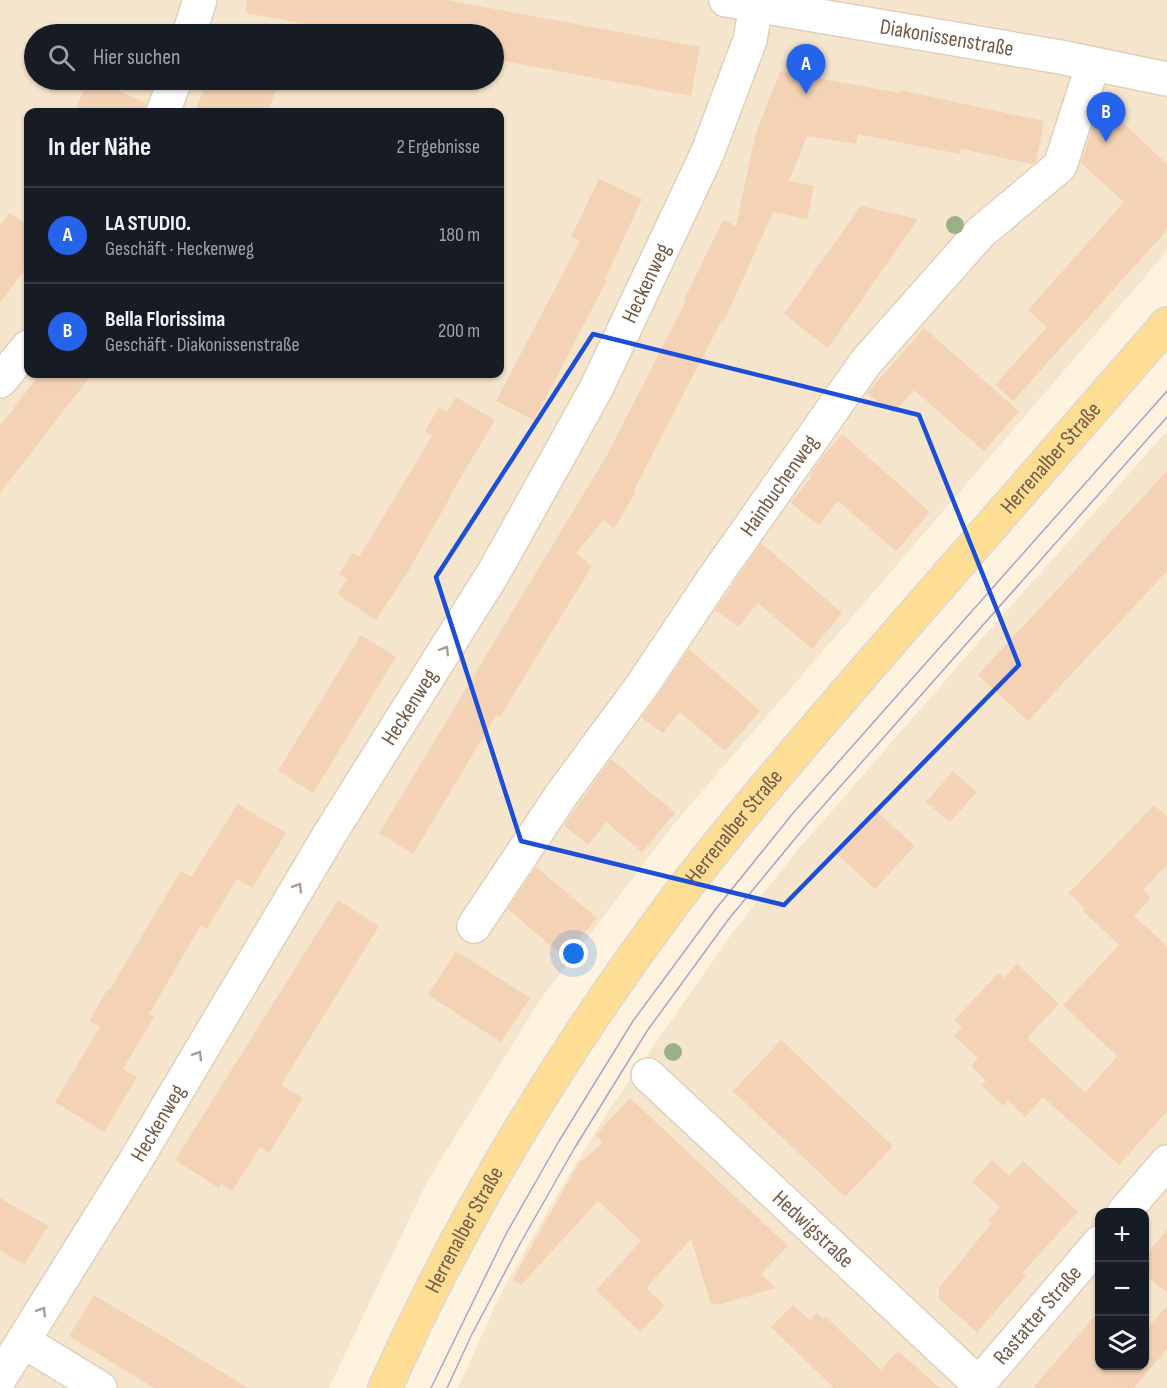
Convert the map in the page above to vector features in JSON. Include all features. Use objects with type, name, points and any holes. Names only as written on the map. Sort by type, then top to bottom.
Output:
[{"type":"main road","name":"Herrenalber Straße","points":[[385,1388],[413,1326],[498,1167],[595,1012],[673,902],[744,812],[1167,324]]},
{"type":"street","points":[[192,24],[200,0]]},
{"type":"street","name":"Diakonissenstraße","points":[[746,2],[1167,79]]},
{"type":"street","name":"Heckenweg","points":[[0,1378],[136,1160],[331,832],[494,572],[596,389],[696,180],[750,40],[746,2]]},
{"type":"street","name":"Hainbuchenweg","points":[[474,926],[562,794],[641,687],[714,578],[866,362],[980,233],[1060,166],[1093,64]]},
{"type":"street","points":[[164,108],[171,90]]},
{"type":"street","points":[[0,381],[24,352]]},
{"type":"street","name":"Hedwigstraße","points":[[648,1075],[977,1386]]},
{"type":"street","points":[[1127,1208],[1167,1162]]},
{"type":"street","name":"Rastatter Straße","points":[[977,1386],[1095,1248]]},
{"type":"street","points":[[23,1341],[100,1388]]},
{"type":"highlighted area","points":[[593,334],[919,415],[1019,665],[784,905],[521,841],[436,577]]},
{"type":"shaded area","points":[[0,0],[1167,0],[1167,251],[674,824],[540,1000],[427,1182],[329,1388],[0,1388]]},
{"type":"shaded area","points":[[1167,431],[1167,1388],[458,1388],[500,1295],[555,1198],[609,1110],[732,933],[796,852]]},
{"type":"building","points":[[247,0],[446,0],[700,47],[691,96],[504,61],[504,24],[306,24],[246,13]]},
{"type":"building","points":[[780,71],[900,93],[900,90],[1044,121],[1036,162],[1033,164],[961,149],[960,154],[858,134],[856,144],[807,136],[789,181],[814,186],[807,219],[773,212],[724,321],[722,320],[688,385],[633,492],[635,493],[614,529],[603,520],[576,553],[592,566],[500,717],[496,715],[413,854],[379,833],[607,455],[685,303],[683,302],[723,220],[736,226],[755,136]]},
{"type":"building","points":[[84,90],[117,90],[146,103],[145,108],[76,108]]},
{"type":"building","points":[[203,90],[276,90],[269,108],[196,108]]},
{"type":"building","points":[[1108,109],[1167,164],[1167,230],[1013,401],[995,385],[1047,327],[1028,310],[1124,202],[1081,163],[1093,126]]},
{"type":"building","points":[[599,179],[642,199],[605,279],[607,280],[534,420],[496,401],[580,241],[571,237]]},
{"type":"building","points":[[861,206],[918,219],[828,348],[784,314]]},
{"type":"building","points":[[10,213],[24,223],[24,270],[0,303],[0,226]]},
{"type":"building","points":[[924,328],[1019,411],[984,451],[914,390],[893,414],[867,393]]},
{"type":"building","points":[[37,378],[89,378],[0,493],[0,426]]},
{"type":"building","points":[[456,397],[495,420],[410,568],[376,620],[337,594],[347,579],[339,574],[352,553],[359,557],[432,436],[425,431],[439,407],[447,412]]},
{"type":"building","points":[[842,434],[930,512],[896,551],[838,501],[819,525],[791,503],[811,477],[809,476],[822,457]]},
{"type":"building","points":[[1167,471],[1167,571],[1028,721],[978,675]]},
{"type":"building","points":[[761,543],[842,613],[812,649],[758,603],[738,627],[715,610]]},
{"type":"building","points":[[361,635],[396,657],[313,793],[278,771]]},
{"type":"building","points":[[689,649],[760,711],[725,751],[680,712],[663,733],[642,718]]},
{"type":"building","points":[[611,759],[675,813],[642,852],[606,822],[588,845],[564,825]]},
{"type":"building","points":[[953,771],[977,792],[950,822],[926,802]]},
{"type":"building","points":[[238,804],[286,833],[252,888],[237,879],[207,929],[201,925],[149,1014],[154,1017],[123,1069],[137,1077],[104,1132],[55,1102],[100,1027],[89,1021],[107,990],[109,991],[181,871],[191,877]]},
{"type":"building","points":[[1154,805],[1167,817],[1167,865],[1143,890],[1151,898],[1134,916],[1167,946],[1167,1111],[1119,1165],[1043,1097],[1025,1117],[1008,1100],[1003,1106],[981,1085],[986,1081],[971,1066],[978,1058],[954,1036],[962,1027],[954,1020],[999,973],[1004,978],[1017,964],[1059,1004],[1027,1038],[1085,1093],[1117,1056],[1063,1005],[1119,945],[1083,911],[1085,909],[1069,893]]},
{"type":"building","points":[[876,811],[915,846],[875,889],[837,854]]},
{"type":"building","points":[[536,867],[597,918],[564,957],[508,909]]},
{"type":"building","points":[[338,900],[379,926],[281,1085],[303,1098],[269,1153],[260,1147],[232,1191],[221,1184],[219,1188],[175,1160]]},
{"type":"building","points":[[456,951],[530,998],[501,1042],[428,995]]},
{"type":"building","points":[[781,1040],[893,1146],[845,1197],[733,1091]]},
{"type":"building","points":[[630,1098],[788,1246],[761,1274],[776,1288],[721,1304],[711,1304],[691,1239],[646,1288],[665,1306],[640,1332],[596,1290],[641,1241],[598,1201],[521,1285],[513,1279],[579,1163],[603,1143],[596,1135]]},
{"type":"building","points":[[992,1160],[1009,1176],[1023,1161],[1078,1212],[1022,1273],[1026,1276],[977,1332],[939,1299],[939,1288],[992,1223],[989,1220],[1000,1207],[972,1182]]},
{"type":"building","points":[[0,1198],[48,1226],[24,1265],[0,1250]]},
{"type":"building","points":[[1167,1230],[1167,1293],[1149,1278],[1149,1251]]},
{"type":"building","points":[[94,1295],[248,1388],[154,1388],[69,1336]]},
{"type":"building","points":[[793,1305],[810,1320],[817,1313],[823,1319],[825,1316],[881,1370],[898,1351],[940,1388],[834,1388],[771,1327]]},
{"type":"building","points":[[1167,1306],[1167,1349],[1134,1388],[1033,1388],[1095,1316],[1095,1370],[1149,1370],[1149,1326]]},
{"type":"tram line","points":[[431,1388],[506,1234],[559,1141],[633,1021],[715,910],[794,812],[1167,391]]},
{"type":"tram line","points":[[447,1388],[472,1334],[574,1149],[647,1031],[728,920],[808,823],[1167,417]]},
{"type":"place","name":"LA STUDIO.","points":[[806,94]]},
{"type":"place","name":"Bella Florissima","points":[[1106,142]]}]
